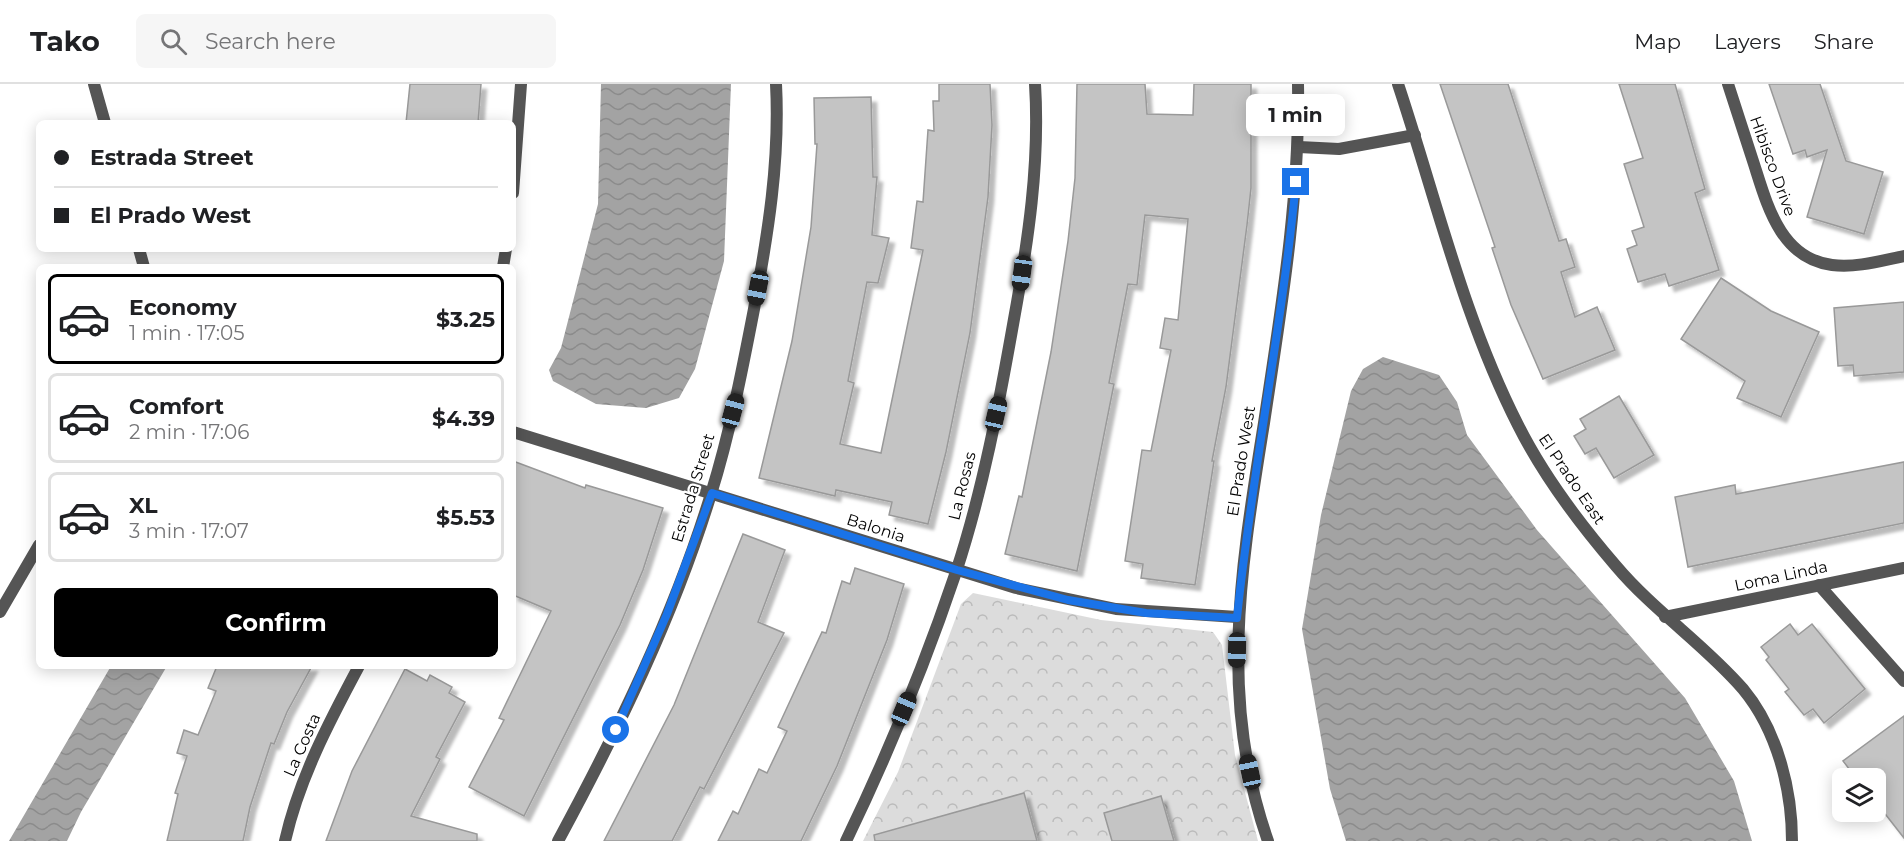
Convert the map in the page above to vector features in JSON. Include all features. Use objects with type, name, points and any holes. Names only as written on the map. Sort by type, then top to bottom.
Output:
[{"type":"street","points":[[94,84],[104,120]]},
{"type":"street","points":[[516,152],[521,84]]},
{"type":"street","name":"Estrada Street","points":[[558,841],[636,689],[712,493],[738,391],[765,246],[777,148],[776,84]]},
{"type":"street","name":"La Rosas","points":[[846,841],[874,782],[920,671],[957,570],[985,467],[1019,293],[1032,192],[1035,84]]},
{"type":"street","name":"El Prado West","points":[[1268,841],[1247,756],[1237,666],[1237,618],[1244,550],[1286,279],[1299,147],[1298,84]]},
{"type":"street","name":"El Prado East","points":[[1398,84],[1463,294],[1498,384],[1519,427],[1544,471],[1576,518],[1617,568],[1665,617],[1730,675],[1754,704],[1767,728],[1783,774],[1791,810],[1792,841]]},
{"type":"street","name":"Hibisco Drive","points":[[1728,84],[1769,212],[1784,237],[1795,248],[1817,261],[1830,265],[1862,264],[1904,256]]},
{"type":"street","points":[[1299,147],[1339,149],[1415,135]]},
{"type":"street","name":"Balonia","points":[[516,433],[957,570],[1090,605],[1146,613],[1237,618]]},
{"type":"street","points":[[0,612],[36,550]]},
{"type":"street","name":"Loma Linda","points":[[1665,617],[1904,568]]},
{"type":"street","points":[[1819,585],[1904,681]]},
{"type":"street","name":"La Costa","points":[[285,841],[298,795],[314,754],[357,669]]},
{"type":"green space","points":[[973,593],[1101,620],[1213,632],[1222,645],[1235,755],[1258,841],[863,841],[898,772],[961,604]]},
{"type":"water","points":[[601,84],[731,84],[724,261],[695,369],[679,398],[646,408],[596,404],[553,381],[549,370],[561,348],[598,204]]},
{"type":"water","points":[[1383,357],[1439,375],[1457,402],[1467,435],[1537,530],[1685,698],[1734,781],[1752,841],[1346,841],[1330,789],[1302,629],[1321,515],[1351,391],[1363,369]]},
{"type":"water","points":[[109,669],[165,669],[81,812],[67,841],[9,841]]},
{"type":"building","points":[[410,84],[481,84],[478,120],[406,120]]},
{"type":"building","points":[[939,84],[990,84],[992,125],[988,197],[970,333],[946,452],[928,524],[889,515],[892,502],[836,490],[835,496],[759,478],[792,341],[811,227],[817,144],[815,144],[814,98],[871,97],[873,177],[877,177],[872,235],[889,238],[878,283],[867,282],[848,381],[854,383],[840,444],[881,453],[923,250],[911,248],[917,201],[923,202],[928,130],[934,131],[933,101],[939,101]]},
{"type":"building","points":[[1077,84],[1145,84],[1147,114],[1193,115],[1194,84],[1251,84],[1251,188],[1247,225],[1226,387],[1212,461],[1214,461],[1195,585],[1141,578],[1143,564],[1125,561],[1142,450],[1151,451],[1171,350],[1160,348],[1165,318],[1178,320],[1188,219],[1145,215],[1137,285],[1128,284],[1109,383],[1114,384],[1077,571],[1005,554],[1019,496],[1022,497],[1051,352],[1075,178]]},
{"type":"building","points":[[1440,84],[1508,84],[1559,241],[1566,239],[1575,267],[1561,272],[1575,317],[1597,307],[1615,350],[1543,379],[1511,305],[1492,248],[1495,247]]},
{"type":"building","points":[[1619,84],[1675,84],[1705,189],[1695,193],[1719,270],[1669,286],[1665,274],[1638,282],[1627,249],[1637,245],[1632,231],[1644,227],[1624,164],[1643,158]]},
{"type":"building","points":[[1769,84],[1820,84],[1846,161],[1883,172],[1864,234],[1807,217],[1827,150],[1807,157],[1805,150],[1793,154]]},
{"type":"building","points":[[1721,278],[1771,311],[1819,332],[1781,417],[1737,398],[1745,381],[1681,339]]},
{"type":"building","points":[[1904,302],[1904,372],[1854,376],[1853,365],[1838,366],[1834,308]]},
{"type":"building","points":[[1619,396],[1654,455],[1614,478],[1596,448],[1585,454],[1574,436],[1586,429],[1580,419]]},
{"type":"building","points":[[516,462],[585,488],[586,485],[663,508],[643,570],[620,625],[524,816],[469,787],[504,720],[499,718],[551,611],[516,596]]},
{"type":"building","points":[[1904,462],[1904,523],[1688,567],[1675,497],[1735,485],[1736,494]]},
{"type":"building","points":[[743,534],[785,550],[758,622],[784,633],[704,789],[700,787],[672,841],[604,841],[674,705]]},
{"type":"building","points":[[855,568],[904,584],[887,640],[837,766],[801,841],[718,841],[733,811],[738,814],[759,769],[767,773],[787,731],[778,727],[822,632],[826,633],[842,581],[850,584]]},
{"type":"building","points":[[1790,624],[1798,635],[1812,624],[1865,689],[1824,723],[1813,709],[1804,715],[1785,692],[1789,689],[1766,660],[1769,657],[1761,647]]},
{"type":"building","points":[[216,669],[310,669],[287,712],[274,744],[271,743],[250,807],[243,841],[167,841],[178,794],[175,793],[187,756],[177,753],[184,730],[198,735],[216,691],[208,688]]},
{"type":"building","points":[[405,669],[427,681],[430,675],[452,687],[449,693],[465,702],[436,757],[440,759],[411,816],[477,834],[477,841],[326,841],[352,771]]},
{"type":"building","points":[[1904,716],[1904,838],[1886,815],[1886,768],[1848,768],[1843,761]]},
{"type":"building","points":[[1024,793],[1037,841],[875,841],[874,835]]},
{"type":"building","points":[[1161,796],[1174,841],[1112,841],[1104,813]]},
{"type":"route","points":[[616,730],[636,689],[667,614],[712,493],[1016,588],[1090,605],[1146,613],[1237,618],[1244,550],[1286,279],[1296,182]]}]
